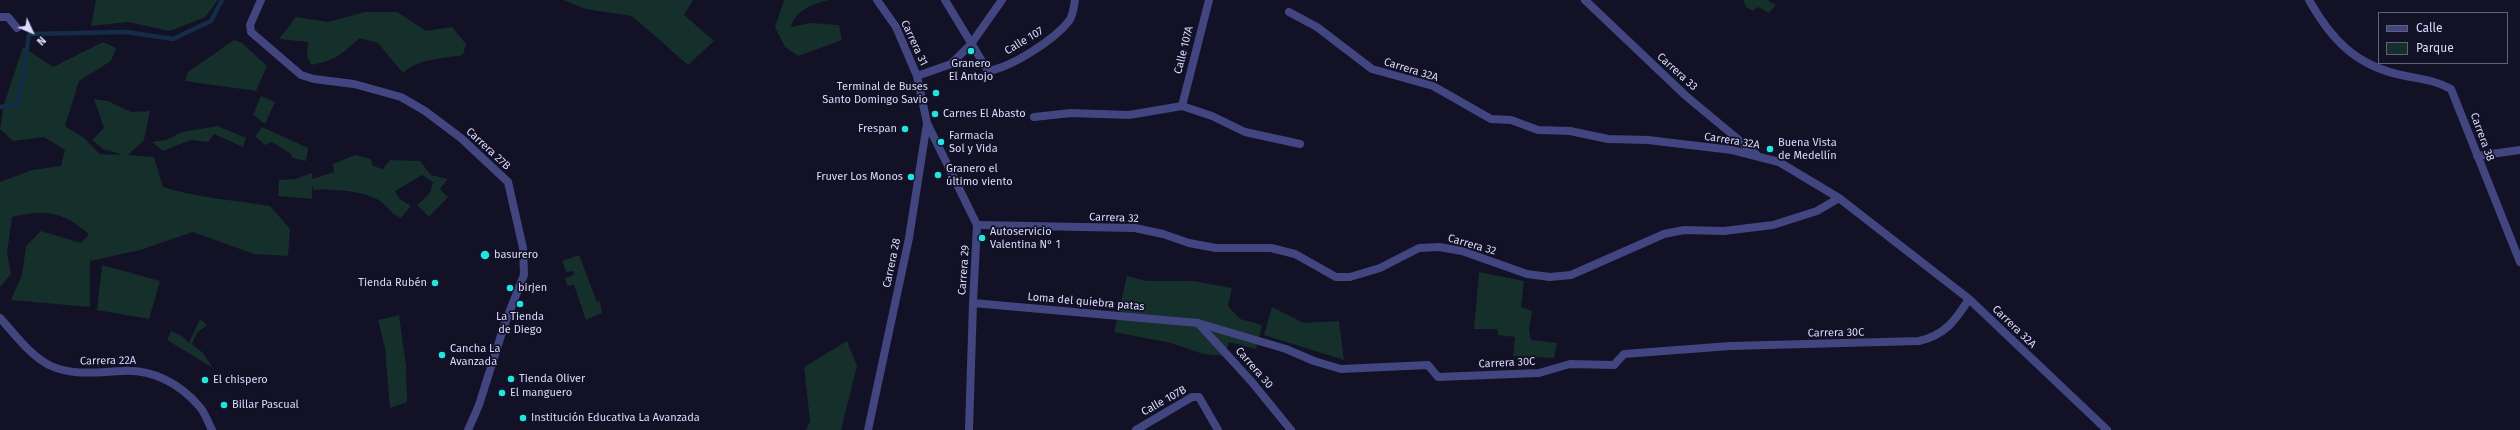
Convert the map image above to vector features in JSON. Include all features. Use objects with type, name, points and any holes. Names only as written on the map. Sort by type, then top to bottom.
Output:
[{"type":"street","name":"Carrera 27B","points":[[261,0],[250,28],[283,61],[301,75],[314,79],[354,84],[401,96],[462,138],[508,182],[523,248],[524,275],[505,323],[479,405],[468,430]]},
{"type":"street","name":"Carrera 31","points":[[877,0],[896,27],[917,76],[922,100]]},
{"type":"street","points":[[945,0],[971,44]]},
{"type":"street","points":[[917,76],[951,64],[971,44],[1002,0]]},
{"type":"street","name":"Calle 107","points":[[971,44],[988,71],[999,69],[1051,38],[1070,19],[1075,0]]},
{"type":"street","name":"Calle 107A","points":[[1182,106],[1209,0]]},
{"type":"street","name":"Carrera 33","points":[[1585,0],[1686,96],[1758,155]]},
{"type":"street","name":"Carrera 38","points":[[2309,0],[2325,28],[2350,54],[2379,68],[2401,75],[2438,81],[2451,89],[2520,262]]},
{"type":"street","name":"Carrera 32A","points":[[1289,12],[1317,27],[1372,69],[1433,86],[1491,119],[1511,120],[1538,130],[1570,131],[1608,139],[1648,140],[1758,155],[1779,162],[1838,198],[1969,299],[2107,430]]},
{"type":"street","points":[[0,17],[8,17],[17,28]]},
{"type":"street","name":"Carrera 28","points":[[868,430],[910,238],[927,123],[922,100]]},
{"type":"street","points":[[1034,117],[1071,114],[1129,115],[1182,106],[1212,116],[1245,132],[1300,144]]},
{"type":"street","name":"Carrera 29","points":[[927,123],[977,225],[969,430]]},
{"type":"street","points":[[2477,156],[2520,150]]},
{"type":"street","name":"Carrera 32","points":[[977,225],[1136,228],[1164,234],[1189,243],[1216,248],[1271,248],[1295,254],[1336,277],[1350,277],[1380,268],[1418,248],[1439,247],[1462,251],[1527,274],[1550,277],[1571,275],[1664,234],[1684,230],[1724,231],[1773,225],[1817,211],[1838,198]]},
{"type":"street","name":"Carrera 30C","points":[[1198,323],[1286,349],[1314,361],[1341,369],[1428,365],[1438,377],[1539,373],[1570,364],[1614,365],[1624,354],[1674,349],[1919,341],[1935,338],[1946,330],[1969,299]]},
{"type":"street","name":"Loma del quiebra patas","points":[[973,303],[1198,323]]},
{"type":"street","name":"Carrera 22A","points":[[0,318],[29,350],[56,368],[82,374],[141,371],[168,380],[200,406],[212,430]]},
{"type":"street","name":"Carrera 30","points":[[1198,323],[1251,381],[1290,430]]},
{"type":"street","name":"Calle 107B","points":[[1136,430],[1192,396],[1199,397],[1218,430]]},
{"type":"green space","points":[[96,0],[218,0],[205,17],[170,31],[128,22],[91,26]]},
{"type":"green space","points":[[563,0],[693,0],[684,15],[714,41],[688,65],[632,16],[586,9]]},
{"type":"green space","points":[[784,0],[829,0],[811,6],[801,12],[796,16],[791,27],[811,23],[839,25],[842,40],[798,56],[785,47],[775,27]]},
{"type":"green space","points":[[1743,0],[1767,0],[1776,5],[1769,13],[1758,7],[1753,11],[1746,7]]},
{"type":"green space","points":[[365,12],[397,12],[426,31],[452,27],[466,44],[463,55],[439,58],[416,64],[403,73],[378,43],[359,38],[338,56],[311,65],[307,56],[308,42],[279,39],[296,17],[328,22]]},
{"type":"green space","points":[[234,40],[242,43],[267,66],[256,91],[185,81],[188,72]]},
{"type":"green space","points":[[103,42],[116,48],[111,61],[79,81],[65,126],[84,138],[100,154],[123,155],[103,149],[92,140],[104,128],[94,99],[108,101],[131,112],[150,111],[144,140],[128,155],[154,157],[163,187],[203,196],[270,206],[290,229],[288,256],[254,254],[193,232],[140,250],[90,261],[90,307],[11,300],[22,275],[26,246],[41,231],[81,243],[89,234],[62,216],[54,214],[35,213],[12,217],[7,253],[11,274],[0,287],[0,182],[32,170],[61,166],[65,150],[44,137],[13,141],[0,129],[4,104],[23,47],[53,67]]},
{"type":"green space","points":[[261,96],[275,102],[265,124],[253,115]]},
{"type":"green space","points":[[218,126],[246,138],[243,147],[214,134],[208,142],[191,140],[163,151],[152,142],[166,140],[182,132]]},
{"type":"green space","points":[[262,127],[308,148],[306,161],[292,158],[291,154],[272,142],[265,145],[255,136]]},
{"type":"green space","points":[[355,155],[371,159],[373,166],[383,169],[390,160],[420,161],[431,175],[448,179],[440,189],[448,197],[429,217],[417,205],[430,193],[433,182],[422,175],[395,191],[400,199],[411,206],[401,218],[394,214],[380,201],[357,193],[329,189],[313,190],[312,185],[312,199],[278,196],[279,180],[295,179],[312,173],[312,179],[334,172],[333,164]]},
{"type":"green space","points":[[579,255],[597,302],[600,301],[602,313],[586,320],[574,285],[567,286],[565,278],[574,275],[573,271],[566,272],[562,261]]},
{"type":"green space","points":[[102,265],[160,281],[149,319],[97,310]]},
{"type":"green space","points":[[1479,272],[1524,281],[1521,307],[1532,311],[1529,331],[1531,340],[1557,343],[1554,358],[1513,356],[1515,337],[1498,335],[1497,329],[1474,329]]},
{"type":"green space","points":[[1127,276],[1146,281],[1193,281],[1232,288],[1228,306],[1240,319],[1262,325],[1256,349],[1229,342],[1225,356],[1203,354],[1171,343],[1114,332]]},
{"type":"green space","points":[[1272,307],[1304,323],[1339,321],[1344,360],[1264,335]]},
{"type":"green space","points":[[399,315],[406,366],[407,402],[390,408],[385,348],[378,320]]},
{"type":"green space","points":[[200,319],[207,325],[197,333],[192,344],[203,353],[213,368],[167,340],[171,331],[182,336],[189,343]]},
{"type":"green space","points":[[847,341],[857,366],[841,430],[806,430],[810,421],[804,367]]},
{"type":"waterway","points":[[0,107],[17,104],[24,72],[29,34],[126,32],[173,39],[211,21],[222,0]]},
{"type":"place","name":"Granero El Antojo","points":[[971,51]]},
{"type":"place","name":"Terminal de Buses Santo Domingo Savio","points":[[936,93]]},
{"type":"place","name":"Carnes El Abasto","points":[[935,114]]},
{"type":"place","name":"Frespan","points":[[905,129]]},
{"type":"place","name":"Farmacia Sol y Vida","points":[[941,142]]},
{"type":"place","name":"Buena Vista de Medellín","points":[[1770,149]]},
{"type":"place","name":"Granero el último viento","points":[[938,175]]},
{"type":"place","name":"Fruver Los Monos","points":[[911,177]]},
{"type":"place","name":"Autoservicio Valentina N° 1","points":[[982,238]]},
{"type":"place","name":"basurero","points":[[485,255]]},
{"type":"place","name":"Tienda Rubén","points":[[435,283]]},
{"type":"place","name":"birjen","points":[[510,288]]},
{"type":"place","name":"La Tienda de Diego","points":[[520,304]]},
{"type":"place","name":"Cancha La Avanzada","points":[[442,355]]},
{"type":"place","name":"Tienda Oliver","points":[[511,379]]},
{"type":"place","name":"El chispero","points":[[205,380]]},
{"type":"place","name":"El manguero","points":[[502,393]]},
{"type":"place","name":"Billar Pascual","points":[[224,405]]},
{"type":"place","name":"Institución Educativa La Avanzada","points":[[523,418]]}]
